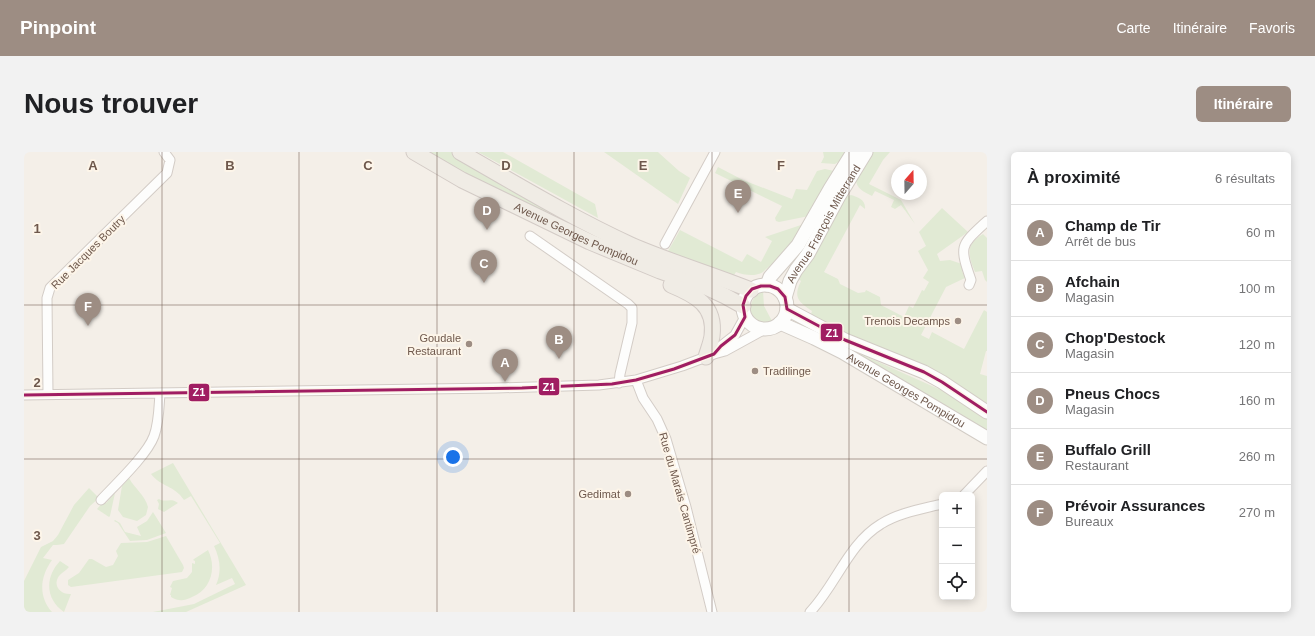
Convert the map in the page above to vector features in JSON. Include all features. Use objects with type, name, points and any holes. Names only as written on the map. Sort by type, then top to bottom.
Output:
[{"type":"main road","name":"Avenue Georges Pompidou","points":[[414,152],[462,180],[568,232],[620,256],[712,290],[744,311]]},
{"type":"main road","name":"Avenue Georges Pompidou","points":[[460,152],[547,202],[617,238],[678,264],[750,290]]},
{"type":"main road","name":"Avenue François Mitterrand","points":[[767,285],[770,277],[798,245],[853,152]]},
{"type":"main road","name":"Avenue François Mitterrand","points":[[786,303],[790,281],[808,254],[839,196],[866,152]]},
{"type":"main road","points":[[568,232],[587,248],[686,291],[699,299],[707,310],[711,319],[712,338],[710,355]]},
{"type":"main road","points":[[767,285],[778,289],[786,303],[785,317],[773,328],[766,329],[753,326],[744,311],[745,298],[750,290],[758,286],[767,285]]},
{"type":"main road","name":"Avenue Georges Pompidou","points":[[786,303],[845,340],[924,372],[942,382],[987,412]]},
{"type":"main road","name":"Avenue Georges Pompidou","points":[[780,323],[842,352],[987,438]]},
{"type":"street","name":"Rue Jacques Boutry","points":[[48,394],[47,298],[50,288],[167,173],[170,160],[164,152]]},
{"type":"street","points":[[665,244],[715,152]]},
{"type":"street","points":[[969,285],[971,280],[963,258],[964,247],[966,240],[987,221]]},
{"type":"street","points":[[530,236],[623,300],[632,308],[632,323],[619,383]]},
{"type":"street","points":[[710,355],[735,335],[744,311]]},
{"type":"street","points":[[24,395],[599,385],[636,380],[674,369],[710,355],[726,351],[766,329]]},
{"type":"street","name":"Rue du Marais Cantimpré","points":[[636,380],[643,398],[659,423],[666,439],[686,507],[712,612]]},
{"type":"street","points":[[101,500],[139,459],[151,443],[155,432],[160,393]]},
{"type":"street","points":[[967,492],[987,471]]},
{"type":"street","points":[[810,612],[858,545],[872,531],[892,519],[939,505]]},
{"type":"green space","points":[[426,152],[451,152],[538,202],[627,249],[589,235],[515,200]]},
{"type":"green space","points":[[478,152],[503,152],[595,204],[598,218]]},
{"type":"green space","points":[[604,152],[658,152],[679,171],[690,178],[678,204]]},
{"type":"green space","points":[[823,152],[847,152],[840,161],[835,164],[821,163],[824,157]]},
{"type":"green space","points":[[872,152],[890,152],[883,160],[869,184],[891,195],[891,199],[875,191],[872,196],[866,193],[857,184],[856,178]]},
{"type":"green space","points":[[718,167],[743,180],[792,199],[796,189],[807,190],[817,171],[825,169],[834,171],[809,216],[779,222],[776,221],[775,218],[782,206],[715,173]]},
{"type":"green space","points":[[851,195],[863,201],[865,209],[860,205],[824,272],[838,279],[840,284],[858,293],[865,292],[866,290],[880,297],[881,305],[904,317],[909,306],[913,308],[922,290],[924,291],[929,282],[923,278],[928,270],[918,251],[926,246],[919,232],[942,208],[968,232],[937,254],[940,261],[950,260],[962,264],[965,270],[962,272],[965,274],[965,278],[946,287],[921,335],[929,339],[932,332],[964,349],[984,310],[987,312],[987,351],[980,374],[987,376],[987,403],[966,390],[922,368],[832,326],[811,314],[812,311],[803,305],[798,299],[797,291],[801,281],[798,279],[845,197]]},
{"type":"green space","points":[[894,200],[901,200],[915,224],[901,205],[895,209],[891,207]]},
{"type":"green space","points":[[801,225],[803,226],[786,252],[763,272],[757,275],[746,275],[736,272],[734,275],[667,253],[680,230],[742,262],[747,254],[761,262],[772,241],[765,237]]},
{"type":"green space","points":[[983,234],[987,238],[987,282],[982,271],[975,272],[970,255],[973,242]]},
{"type":"green space","points":[[760,291],[763,291],[764,306],[772,321],[764,323],[758,322],[751,315],[752,303]]},
{"type":"green space","points":[[856,352],[953,396],[987,418],[987,432]]},
{"type":"green space","points":[[173,463],[246,585],[186,612],[153,612],[194,604],[235,584],[232,578],[216,585],[220,565],[214,546],[220,543],[191,496],[184,500],[176,491],[159,481],[151,474]]},
{"type":"green space","points":[[129,478],[145,499],[148,507],[146,515],[137,521],[123,517],[118,510],[122,486]]},
{"type":"green space","points":[[89,488],[99,498],[90,506],[64,544],[53,545],[43,558],[52,560],[45,573],[42,586],[44,600],[52,612],[24,612],[24,581],[41,547],[53,541],[58,535],[74,505]]},
{"type":"green space","points":[[115,493],[109,517],[97,509],[104,501],[106,503]]},
{"type":"green space","points":[[157,500],[173,500],[178,503],[164,512],[158,509],[159,504]]},
{"type":"green space","points":[[153,512],[166,533],[147,540],[130,541],[118,523],[114,521],[115,520],[120,523],[125,532],[141,536],[137,527],[147,521]]},
{"type":"green space","points":[[166,536],[183,565],[184,568],[182,572],[71,587],[68,585],[68,580],[79,573],[89,559],[92,559],[106,567],[113,565],[118,556],[116,551],[121,543],[147,542]]},
{"type":"green space","points":[[208,550],[211,557],[212,571],[208,584],[199,594],[186,600],[178,600],[171,597],[170,595],[172,588],[170,587],[173,581],[187,578],[192,572],[192,563],[195,564],[195,561],[193,560]]},
{"type":"green space","points":[[60,561],[69,567],[59,576],[57,580],[57,586],[61,591],[71,594],[64,612],[53,601],[49,588],[52,574]]},
{"type":"transit line","name":"Z1","points":[[24,395],[522,388],[612,384],[636,380],[674,369],[714,354],[721,346],[735,335],[745,317],[743,305],[746,296],[752,289],[761,286],[770,286],[778,289],[785,297],[787,309],[845,340],[924,372],[942,382],[987,412]]},
{"type":"place","name":"Buffalo Grill","points":[[738,213]]},
{"type":"place","name":"Pneus Chocs","points":[[487,230]]},
{"type":"place","name":"Chop'Destock","points":[[484,283]]},
{"type":"place","name":"Trenois Decamps","points":[[958,321]]},
{"type":"place","name":"Prévoir Assurances","points":[[88,326]]},
{"type":"place","name":"Goudale Restaurant","points":[[469,344]]},
{"type":"place","name":"Afchain","points":[[559,359]]},
{"type":"place","name":"Tradilinge","points":[[755,371]]},
{"type":"place","name":"Champ de Tir","points":[[505,382]]},
{"type":"place","name":"Gedimat","points":[[628,494]]}]
